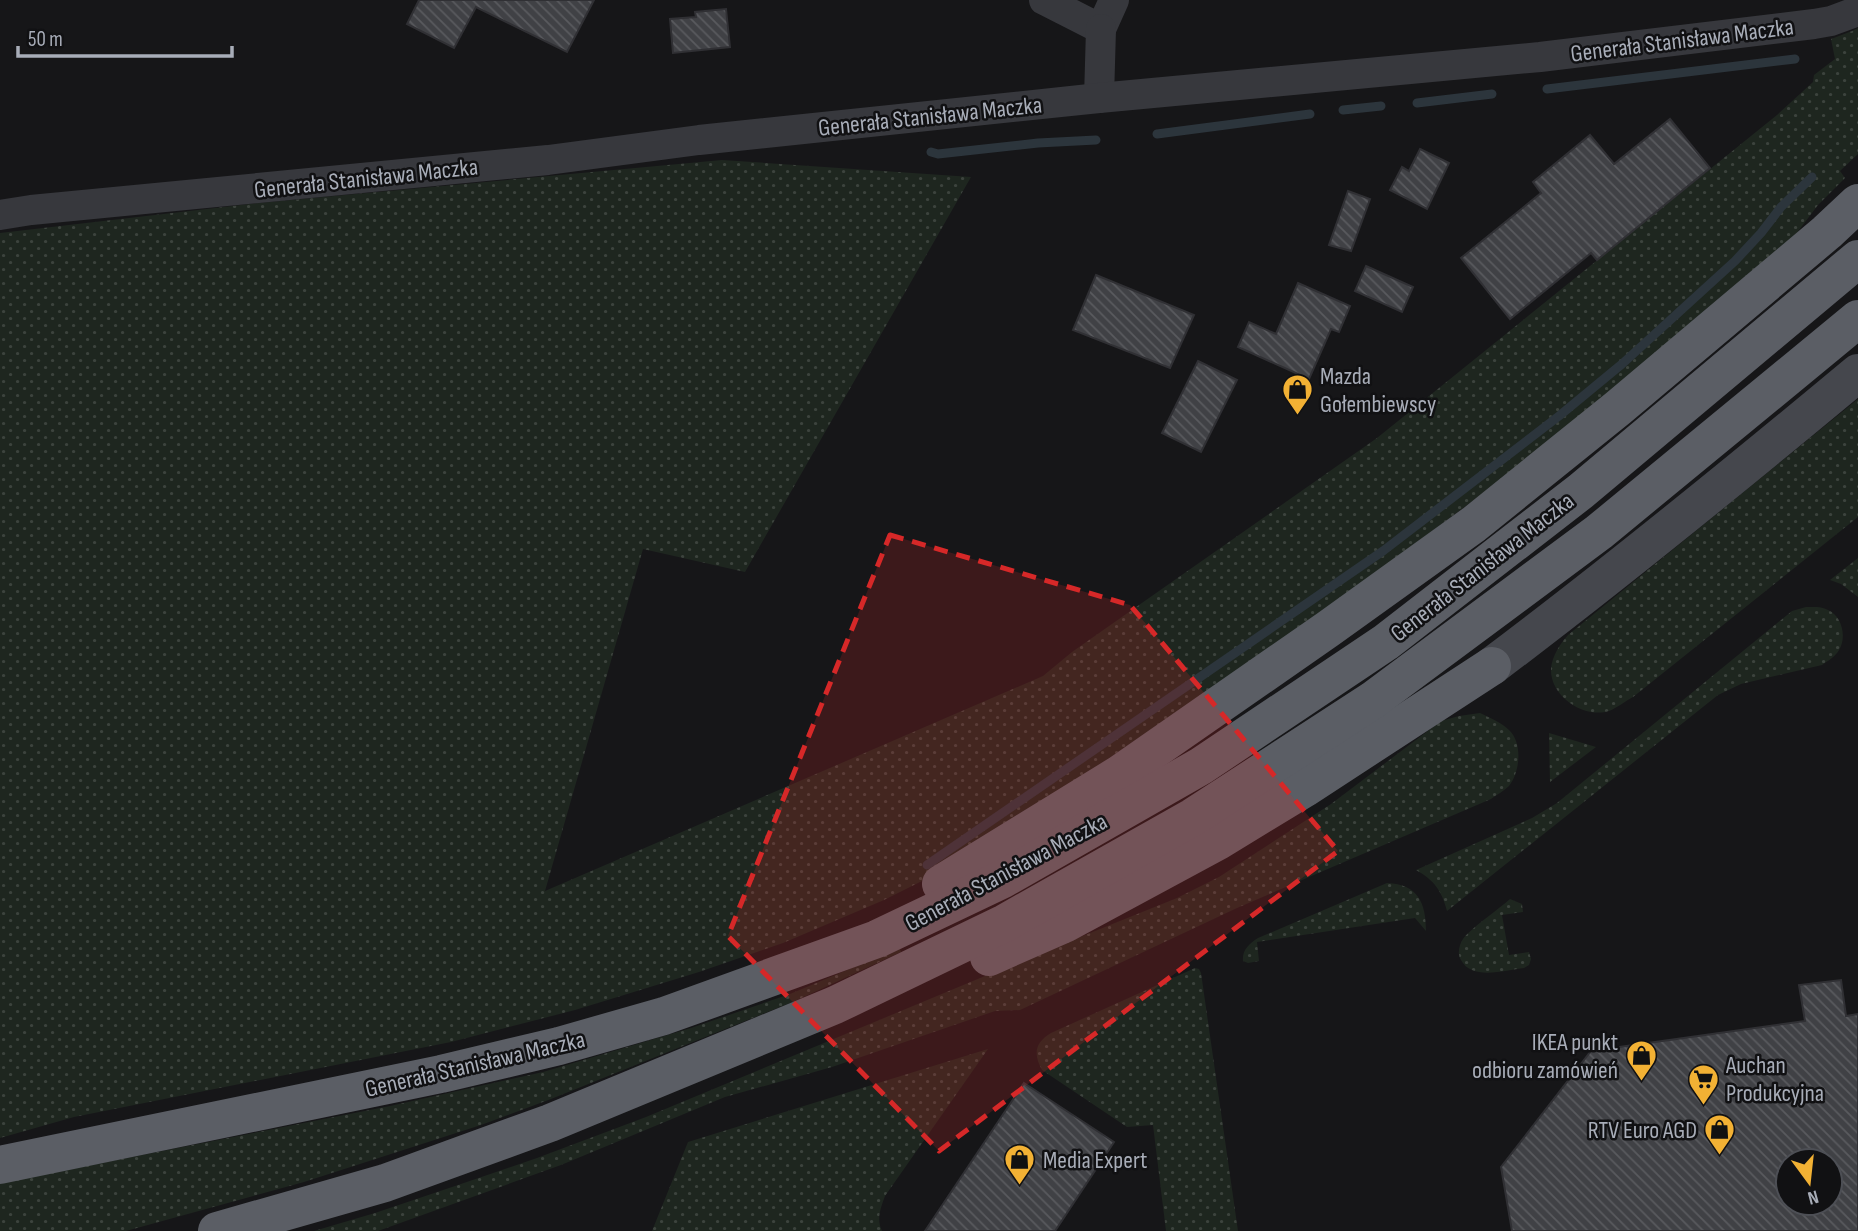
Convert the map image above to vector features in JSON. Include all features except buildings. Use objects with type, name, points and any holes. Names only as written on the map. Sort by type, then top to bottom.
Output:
[{"type":"highway","points":[[559,1046],[848,930],[955,877],[1118,775],[1474,524],[1639,390],[1858,203]]},
{"type":"highway","name":"Generała Stanisława Maczka","points":[[0,1165],[441,1074],[559,1046],[664,1016],[877,939],[1003,879],[1201,766],[1386,642],[1581,491],[1858,260]]},
{"type":"highway","name":"Generała Stanisława Maczka","points":[[217,1231],[385,1183],[550,1123],[835,1005],[1005,923],[1204,810],[1373,700],[1599,532],[1858,319]]},
{"type":"highway","points":[[718,1055],[877,1007],[1066,923],[1262,815],[1492,666]]},
{"type":"main road","points":[[1492,666],[1723,486],[1858,373]]},
{"type":"street","points":[[1044,0],[1101,29]]},
{"type":"street","points":[[1099,99],[1101,29],[1114,0]]},
{"type":"street","name":"Generała Stanisława Maczka","points":[[0,215],[548,160],[713,139],[1099,99],[1540,57],[1814,24],[1858,11]]},
{"type":"highlighted area","points":[[890,535],[1130,605],[1338,851],[939,1151],[728,936]]},
{"type":"shaded area","points":[[1858,28],[1858,154],[1840,171],[1845,178],[1818,205],[1796,234],[1541,450],[1310,622],[944,870],[884,900],[783,943],[575,1010],[451,1042],[74,1117],[0,1138],[0,233],[259,203],[722,160],[971,177],[745,572],[643,549],[545,891],[1043,676],[1072,652],[1377,438],[1777,115],[1813,82],[1814,75],[1835,59],[1831,39]]},
{"type":"shaded area","points":[[1858,399],[1858,517],[1633,697],[1609,711],[1599,713],[1579,708],[1562,696],[1552,679],[1551,669],[1557,650],[1568,635]]},
{"type":"shaded area","points":[[1858,558],[1858,597],[1841,584],[1830,580]]},
{"type":"shaded area","points":[[1806,607],[1825,609],[1833,613],[1840,622],[1843,639],[1834,657],[1822,665],[1741,684],[1718,695],[1447,911],[1436,887],[1416,870],[1532,818],[1557,803],[1792,611]]},
{"type":"shaded area","points":[[1480,713],[1509,730],[1518,750],[1518,766],[1513,780],[1507,788],[1491,799],[1237,908],[1020,1010],[995,1011],[832,1067],[725,1097],[561,1165],[378,1231],[314,1231],[537,1158],[646,1117],[1177,898],[1219,877],[1331,804],[1441,721]]},
{"type":"shaded area","points":[[1549,733],[1596,747],[1550,782]]},
{"type":"shaded area","points":[[1387,883],[1406,887],[1418,897],[1424,912],[1426,931],[1415,918],[1257,942],[1259,961],[1243,961],[1247,948],[1258,938]]},
{"type":"shaded area","points":[[1510,899],[1522,904],[1523,912],[1502,915],[1509,955],[1529,952],[1529,965],[1490,973],[1466,966],[1460,958],[1462,941]]},
{"type":"shaded area","points":[[897,949],[901,952],[795,1001],[551,1099],[481,1125],[304,1182],[126,1231],[0,1231],[0,1183],[390,1106],[543,1072],[691,1028],[790,994]]},
{"type":"shaded area","points":[[1195,968],[1201,973],[1238,1231],[1166,1231],[1153,1125],[1127,1127],[1042,1070],[1037,1058],[1039,1045],[1051,1033]]},
{"type":"shaded area","points":[[988,1049],[885,1196],[879,1218],[882,1231],[652,1231],[688,1142]]},
{"type":"waterway","points":[[1547,89],[1795,59]]},
{"type":"waterway","points":[[1417,103],[1492,94]]},
{"type":"waterway","points":[[1343,110],[1381,106]]},
{"type":"waterway","points":[[1157,134],[1310,114]]},
{"type":"waterway","points":[[931,152],[938,154],[1038,143],[1096,140]]},
{"type":"waterway","points":[[927,865],[1383,551],[1559,416],[1622,364],[1735,261],[1781,207],[1812,177]]},
{"type":"place","name":"Mazda Gołembiewscy","points":[[1297,417]]},
{"type":"place","name":"IKEA punkt odbioru zamówień","points":[[1641,1083]]},
{"type":"place","name":"Auchan Produkcyjna","points":[[1703,1106]]},
{"type":"place","name":"RTV Euro AGD","points":[[1720,1157]]},
{"type":"place","name":"Media Expert","points":[[1020,1187]]}]
